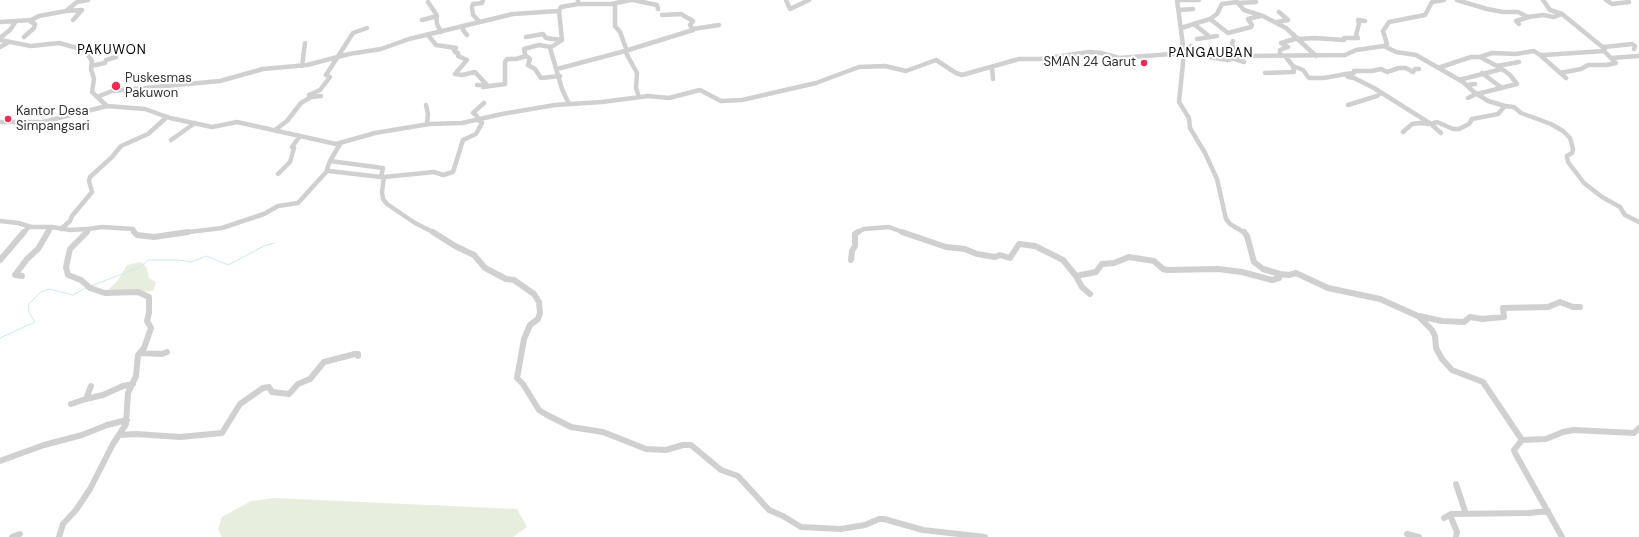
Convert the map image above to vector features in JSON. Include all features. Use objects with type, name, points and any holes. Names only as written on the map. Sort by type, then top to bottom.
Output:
[{"type":"street","points":[[66,11],[77,2],[88,0]]},
{"type":"street","points":[[480,22],[473,15],[472,7],[473,4],[481,3],[483,0]]},
{"type":"street","points":[[97,97],[112,92],[220,81],[263,69],[302,66],[349,54],[381,48],[395,43],[514,14],[559,11],[561,8],[578,2],[615,4],[632,0],[642,1],[647,4],[657,5],[658,10]]},
{"type":"street","points":[[786,0],[790,9],[809,0]]},
{"type":"street","points":[[1199,0],[1177,0],[1184,54],[1179,102],[1189,118],[1190,128],[1212,165],[1217,179],[1226,218],[1230,224],[1244,232],[1247,236],[1249,239],[1253,260],[1263,269],[1280,274],[1290,275],[1296,273],[1328,288],[1380,299],[1418,316],[1442,321],[1464,322],[1470,317],[1480,319],[1504,317],[1505,315],[1503,308],[1548,307],[1558,302],[1580,308]]},
{"type":"street","points":[[1384,46],[1388,44],[1383,31],[1389,22],[1425,15],[1432,2],[1444,0]]},
{"type":"street","points":[[1457,0],[1486,10],[1518,12],[1529,17]]},
{"type":"street","points":[[1543,0],[1550,10],[1562,14],[1604,49],[1610,58],[1616,63],[1606,65],[1588,65],[1581,69],[1560,73]]},
{"type":"street","points":[[1606,0],[1612,4],[1629,2]]},
{"type":"street","points":[[428,2],[437,16],[437,24],[441,32]]},
{"type":"street","points":[[1237,2],[1244,10],[1277,22],[1299,38],[1316,56]]},
{"type":"street","points":[[1181,28],[1210,19],[1217,14],[1222,4],[1256,2]]},
{"type":"street","points":[[615,4],[615,26],[620,32],[626,51],[637,73],[636,88],[639,97]]},
{"type":"street","points":[[1179,10],[1193,9]]},
{"type":"street","points":[[0,22],[33,20],[39,16],[66,11],[82,10],[73,20]]},
{"type":"street","points":[[559,11],[562,40]]},
{"type":"street","points":[[1277,22],[1288,20],[1279,12]]},
{"type":"street","points":[[662,15],[681,14],[688,20],[693,21],[690,25],[693,29]]},
{"type":"street","points":[[1519,24],[1516,21],[1529,17],[1543,15],[1554,17],[1562,14]]},
{"type":"street","points":[[422,20],[437,16]]},
{"type":"street","points":[[1210,19],[1228,34],[1251,27],[1252,24],[1248,19],[1262,16]]},
{"type":"street","points":[[24,37],[34,28],[35,24],[31,22],[33,20]]},
{"type":"street","points":[[1364,21],[1358,20],[1359,24],[1356,34],[1358,38],[1344,38],[1344,40],[1299,38],[1281,43],[1288,47],[1280,50],[1283,56],[1293,66],[1303,70],[1310,78],[1324,78],[1355,73],[1355,70],[1372,71],[1381,69],[1387,72],[1399,68],[1406,68],[1413,72],[1415,69],[1419,69]]},
{"type":"street","points":[[0,39],[10,30],[16,21]]},
{"type":"street","points":[[1194,24],[1210,37]]},
{"type":"street","points":[[557,69],[626,51],[693,29],[719,25]]},
{"type":"street","points":[[463,26],[463,30],[467,35]]},
{"type":"street","points":[[311,97],[309,95],[320,90],[330,78],[326,75],[353,33],[368,28]]},
{"type":"street","points":[[526,37],[544,34],[546,38],[562,40]]},
{"type":"street","points":[[428,35],[436,45],[454,48],[454,52],[458,53],[458,56],[467,60],[455,74],[462,75],[475,72],[487,85],[478,86],[481,88],[506,84],[504,62],[506,60],[526,56]]},
{"type":"street","points":[[1197,39],[1217,36]]},
{"type":"street","points":[[0,39],[31,46],[59,43],[85,50],[92,61],[91,69],[94,79],[92,90],[100,101],[107,106]]},
{"type":"street","points":[[560,76],[541,78],[535,70],[528,65],[530,59],[526,56],[524,49],[539,45],[551,47],[562,40]]},
{"type":"street","points":[[1232,41],[1235,58]]},
{"type":"street","points":[[0,47],[10,42]]},
{"type":"street","points":[[302,66],[305,44]]},
{"type":"street","points":[[1540,55],[1604,49],[1633,44],[1635,46],[1634,49]]},
{"type":"street","points":[[1191,46],[1193,55]]},
{"type":"street","points":[[0,122],[38,123],[107,106],[144,109],[168,117],[216,126],[237,122],[340,144],[375,132],[412,128],[427,124],[462,123],[515,112],[569,104],[609,102],[648,96],[669,98],[700,90],[721,100],[742,100],[816,83],[852,68],[869,66],[906,70],[936,60],[956,73],[962,75],[1019,60],[1040,59],[1089,52],[1101,53],[1119,58],[1184,54],[1226,60],[1235,58],[1283,56],[1345,56],[1356,50],[1384,46],[1396,52],[1416,55],[1459,80],[1477,94],[1494,104],[1514,107],[1521,113],[1546,121],[1563,131],[1570,138],[1572,144],[1572,152],[1566,158],[1570,166],[1584,183],[1595,192],[1620,207],[1625,215],[1639,222]]},
{"type":"street","points":[[551,47],[560,76],[562,89],[569,104]]},
{"type":"street","points":[[1438,68],[1471,57],[1480,57],[1492,53],[1516,54],[1533,51],[1540,55],[1566,78]]},
{"type":"street","points":[[1610,58],[1639,56]]},
{"type":"street","points":[[91,66],[105,63],[106,60],[116,57]]},
{"type":"street","points":[[1468,98],[1477,94],[1517,84],[1510,75],[1480,57]]},
{"type":"street","points":[[1235,58],[1244,62]]},
{"type":"street","points":[[1459,80],[1519,62]]},
{"type":"street","points":[[1265,73],[1294,72],[1293,66]]},
{"type":"street","points":[[992,68],[993,79]]},
{"type":"street","points":[[1446,73],[1452,71]]},
{"type":"street","points":[[1482,73],[1502,88]]},
{"type":"street","points":[[1346,74],[1348,77],[1355,78],[1431,124],[1441,133]]},
{"type":"street","points":[[1466,85],[1475,84]]},
{"type":"street","points":[[1348,105],[1377,96],[1381,93]]},
{"type":"street","points":[[275,130],[287,121],[301,103],[311,97],[321,96]]},
{"type":"street","points":[[328,170],[382,177],[434,172],[443,174],[453,172],[462,140],[476,134],[482,123],[473,113],[484,103]]},
{"type":"street","points":[[426,105],[428,114],[427,124]]},
{"type":"street","points":[[1403,132],[1412,124],[1431,124],[1437,122],[1453,129],[1459,129],[1469,124],[1472,119],[1498,114],[1505,106]]},
{"type":"street","points":[[1475,114],[1480,117]]},
{"type":"street","points":[[61,229],[70,221],[72,216],[92,192],[91,184],[88,181],[90,177],[112,157],[121,146],[148,134],[168,117]]},
{"type":"street","points":[[171,140],[195,123]]},
{"type":"street","points":[[278,174],[290,162],[294,148],[292,146],[300,136]]},
{"type":"street","points":[[0,221],[18,223],[29,227],[61,229],[88,230],[111,227],[133,229],[134,233],[137,235],[154,237],[222,228],[262,215],[278,206],[298,203],[328,170],[334,152],[340,144]]},
{"type":"street","points":[[330,161],[381,166],[383,168],[382,199],[387,204],[415,223],[474,255],[485,268],[518,282],[522,287],[534,294],[537,298],[540,313],[538,319],[530,325],[524,339],[517,378],[523,384],[539,410],[546,415],[571,427],[603,432],[637,447],[646,449],[666,450],[683,445],[691,445],[721,470],[738,476],[769,510],[783,516],[801,527],[841,529],[865,525],[879,519],[923,530],[985,537]]},
{"type":"street","points":[[0,260],[29,227]]},
{"type":"street","points":[[851,260],[852,251],[855,246],[855,234],[864,229],[889,227],[913,237],[946,247],[962,248],[977,254],[995,257],[1000,255],[1009,258],[1017,250],[1019,245],[1033,245],[1063,260],[1076,276],[1082,287],[1090,294]]},
{"type":"street","points":[[22,276],[15,275],[27,259],[38,249],[44,237],[52,228]]},
{"type":"street","points":[[59,537],[61,527],[76,510],[90,489],[127,420],[128,393],[136,376],[138,355],[144,348],[151,328],[147,321],[149,313],[148,296],[138,292],[105,293],[90,288],[81,280],[68,275],[66,267],[70,249],[88,230]]},
{"type":"street","points":[[1076,276],[1096,272],[1103,264],[1114,263],[1123,258],[1129,257],[1154,261],[1163,269],[1169,270],[1218,269],[1272,280],[1279,278],[1280,274]]},
{"type":"street","points":[[1418,316],[1432,330],[1435,336],[1436,348],[1442,359],[1452,370],[1483,382],[1522,440]]},
{"type":"street","points":[[140,353],[162,354],[167,352]]},
{"type":"street","points":[[118,435],[136,434],[180,437],[222,433],[238,406],[263,388],[269,387],[272,392],[289,394],[298,384],[310,379],[324,362],[355,354],[358,354],[358,356]]},
{"type":"street","points":[[71,404],[133,384]]},
{"type":"street","points":[[86,399],[91,386]]},
{"type":"street","points":[[0,461],[82,435],[107,425],[127,420]]},
{"type":"street","points":[[1562,537],[1519,463],[1514,450],[1522,440],[1546,439],[1563,432],[1574,430],[1634,433],[1639,428]]},
{"type":"street","points":[[1456,484],[1466,514]]},
{"type":"street","points":[[1456,537],[1456,532],[1447,516],[1548,511]]},
{"type":"street","points":[[12,537],[20,534]]},
{"type":"street","points":[[1407,534],[1419,537]]},
{"type":"green space","points":[[141,262],[147,268],[149,278],[156,282],[153,291],[105,293],[118,280],[127,265]]},
{"type":"green space","points":[[275,498],[517,509],[527,527],[513,537],[222,537],[218,529],[222,517],[251,501]]},
{"type":"waterway","points":[[91,286],[140,267],[148,260],[178,260],[191,262],[207,256],[228,265],[264,246],[274,243]]},
{"type":"waterway","points":[[0,338],[35,322],[29,312],[28,305],[41,292],[49,289],[73,295],[86,288]]},
{"type":"place","name":"SMAN 24 Garut","points":[[1144,63]]},
{"type":"place","name":"Puskesmas Pakuwon","points":[[116,86]]},
{"type":"place","name":"Kantor Desa Simpangsari","points":[[8,119]]},
{"type":"district","name":"PAKUWON","points":[[112,51]]},
{"type":"district","name":"PANGAUBAN","points":[[1211,54]]}]
